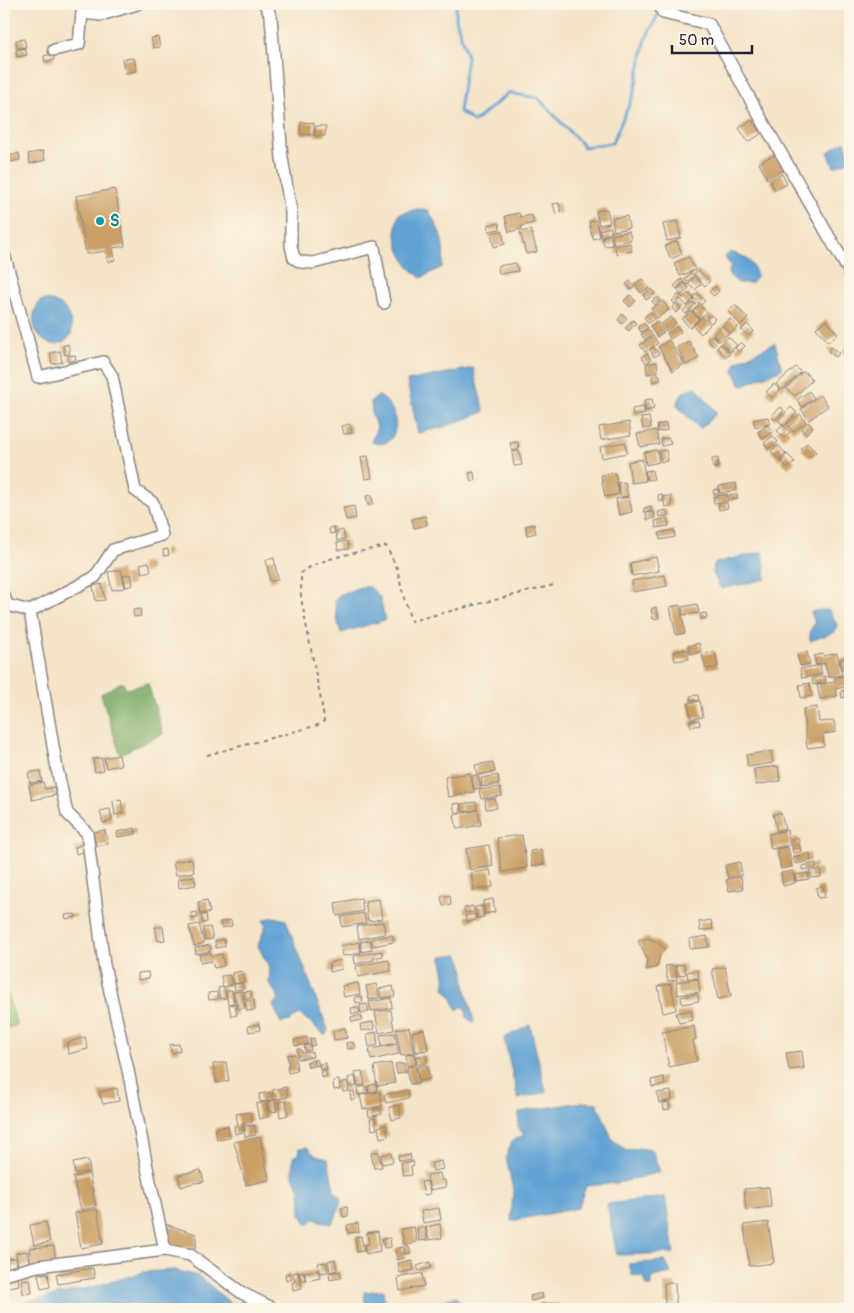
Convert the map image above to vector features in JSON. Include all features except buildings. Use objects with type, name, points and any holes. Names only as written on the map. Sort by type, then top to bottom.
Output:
[{"type":"street","points":[[54,50],[79,44],[82,13],[100,15],[137,4]]},
{"type":"street","points":[[265,4],[271,17],[282,158],[290,212],[290,246],[294,258],[301,262],[313,262],[374,247],[384,303]]},
{"type":"street","points":[[659,4],[663,13],[710,24],[850,272]]},
{"type":"street","points":[[4,254],[38,377],[103,362],[112,376],[135,490],[153,503],[162,535],[113,550],[95,577],[30,611],[5,604]]},
{"type":"street","points":[[30,611],[56,769],[67,813],[87,833],[104,965],[165,1250]]},
{"type":"street","points":[[4,1275],[38,1266],[165,1250],[190,1255],[242,1293],[274,1309]]},
{"type":"path","points":[[207,755],[318,725],[324,721],[301,598],[301,573],[308,568],[329,560],[386,546],[397,568],[412,621],[554,585]]},
{"type":"green space","points":[[122,682],[127,689],[148,683],[163,734],[120,754],[101,694]]},
{"type":"green space","points":[[4,985],[17,1025],[4,1029]]},
{"type":"water","points":[[845,141],[850,160],[834,167],[828,152]]},
{"type":"water","points":[[417,209],[428,210],[439,230],[443,245],[442,267],[421,278],[403,258],[396,232],[399,214]]},
{"type":"water","points":[[730,252],[744,257],[750,262],[757,275],[752,283],[738,283],[728,274],[731,266],[725,257]]},
{"type":"water","points":[[46,300],[59,304],[69,316],[71,335],[63,342],[55,344],[47,342],[40,338],[36,330],[34,321],[35,311],[40,301]]},
{"type":"water","points":[[775,343],[782,369],[741,386],[734,371],[736,362]]},
{"type":"water","points":[[473,368],[484,412],[444,427],[418,433],[407,381]]},
{"type":"water","points":[[696,387],[717,413],[700,429],[676,405],[683,392]]},
{"type":"water","points":[[379,396],[387,402],[395,419],[393,435],[388,441],[381,444],[371,442],[377,427],[372,416],[371,401]]},
{"type":"water","points":[[763,552],[766,579],[721,589],[713,573],[714,564]]},
{"type":"water","points":[[360,587],[370,587],[380,597],[385,620],[341,633],[335,600],[339,595]]},
{"type":"water","points":[[829,610],[837,625],[835,632],[810,641],[810,631],[815,623],[811,612]]},
{"type":"water","points":[[274,917],[286,920],[328,1030],[325,1036],[299,1014],[290,1021],[281,1023],[273,1005],[279,998],[269,983],[270,969],[258,946],[266,925],[263,920]]},
{"type":"water","points":[[458,954],[461,958],[474,1023],[467,1018],[463,1006],[457,1010],[451,996],[444,988],[442,956]]},
{"type":"water","points":[[530,1025],[546,1092],[518,1099],[504,1038]]},
{"type":"water","points":[[583,1102],[597,1103],[612,1139],[626,1151],[638,1148],[652,1150],[660,1172],[618,1183],[586,1186],[578,1208],[511,1221],[513,1190],[506,1157],[512,1141],[524,1135],[518,1127],[519,1112]]},
{"type":"water","points":[[307,1147],[316,1156],[328,1159],[334,1190],[342,1199],[335,1219],[331,1224],[314,1219],[308,1225],[301,1215],[300,1188],[293,1177],[293,1157],[299,1154],[300,1148]]},
{"type":"water","points":[[665,1197],[674,1253],[617,1255],[607,1204]]},
{"type":"water","points":[[665,1261],[671,1273],[652,1277],[652,1286],[647,1286],[644,1277],[632,1275],[629,1264]]},
{"type":"water","points":[[174,1270],[199,1276],[237,1309],[4,1309],[17,1304],[93,1287],[144,1272]]},
{"type":"water","points":[[383,1290],[385,1309],[366,1309],[364,1292]]},
{"type":"water","points":[[456,1296],[463,1309],[421,1309]]},
{"type":"waterway","points":[[456,4],[456,19],[467,57],[459,111],[474,122],[508,93],[538,98],[584,147],[612,143],[634,94],[646,38],[660,11]]},
{"type":"place","name":"S","points":[[100,221]]}]
